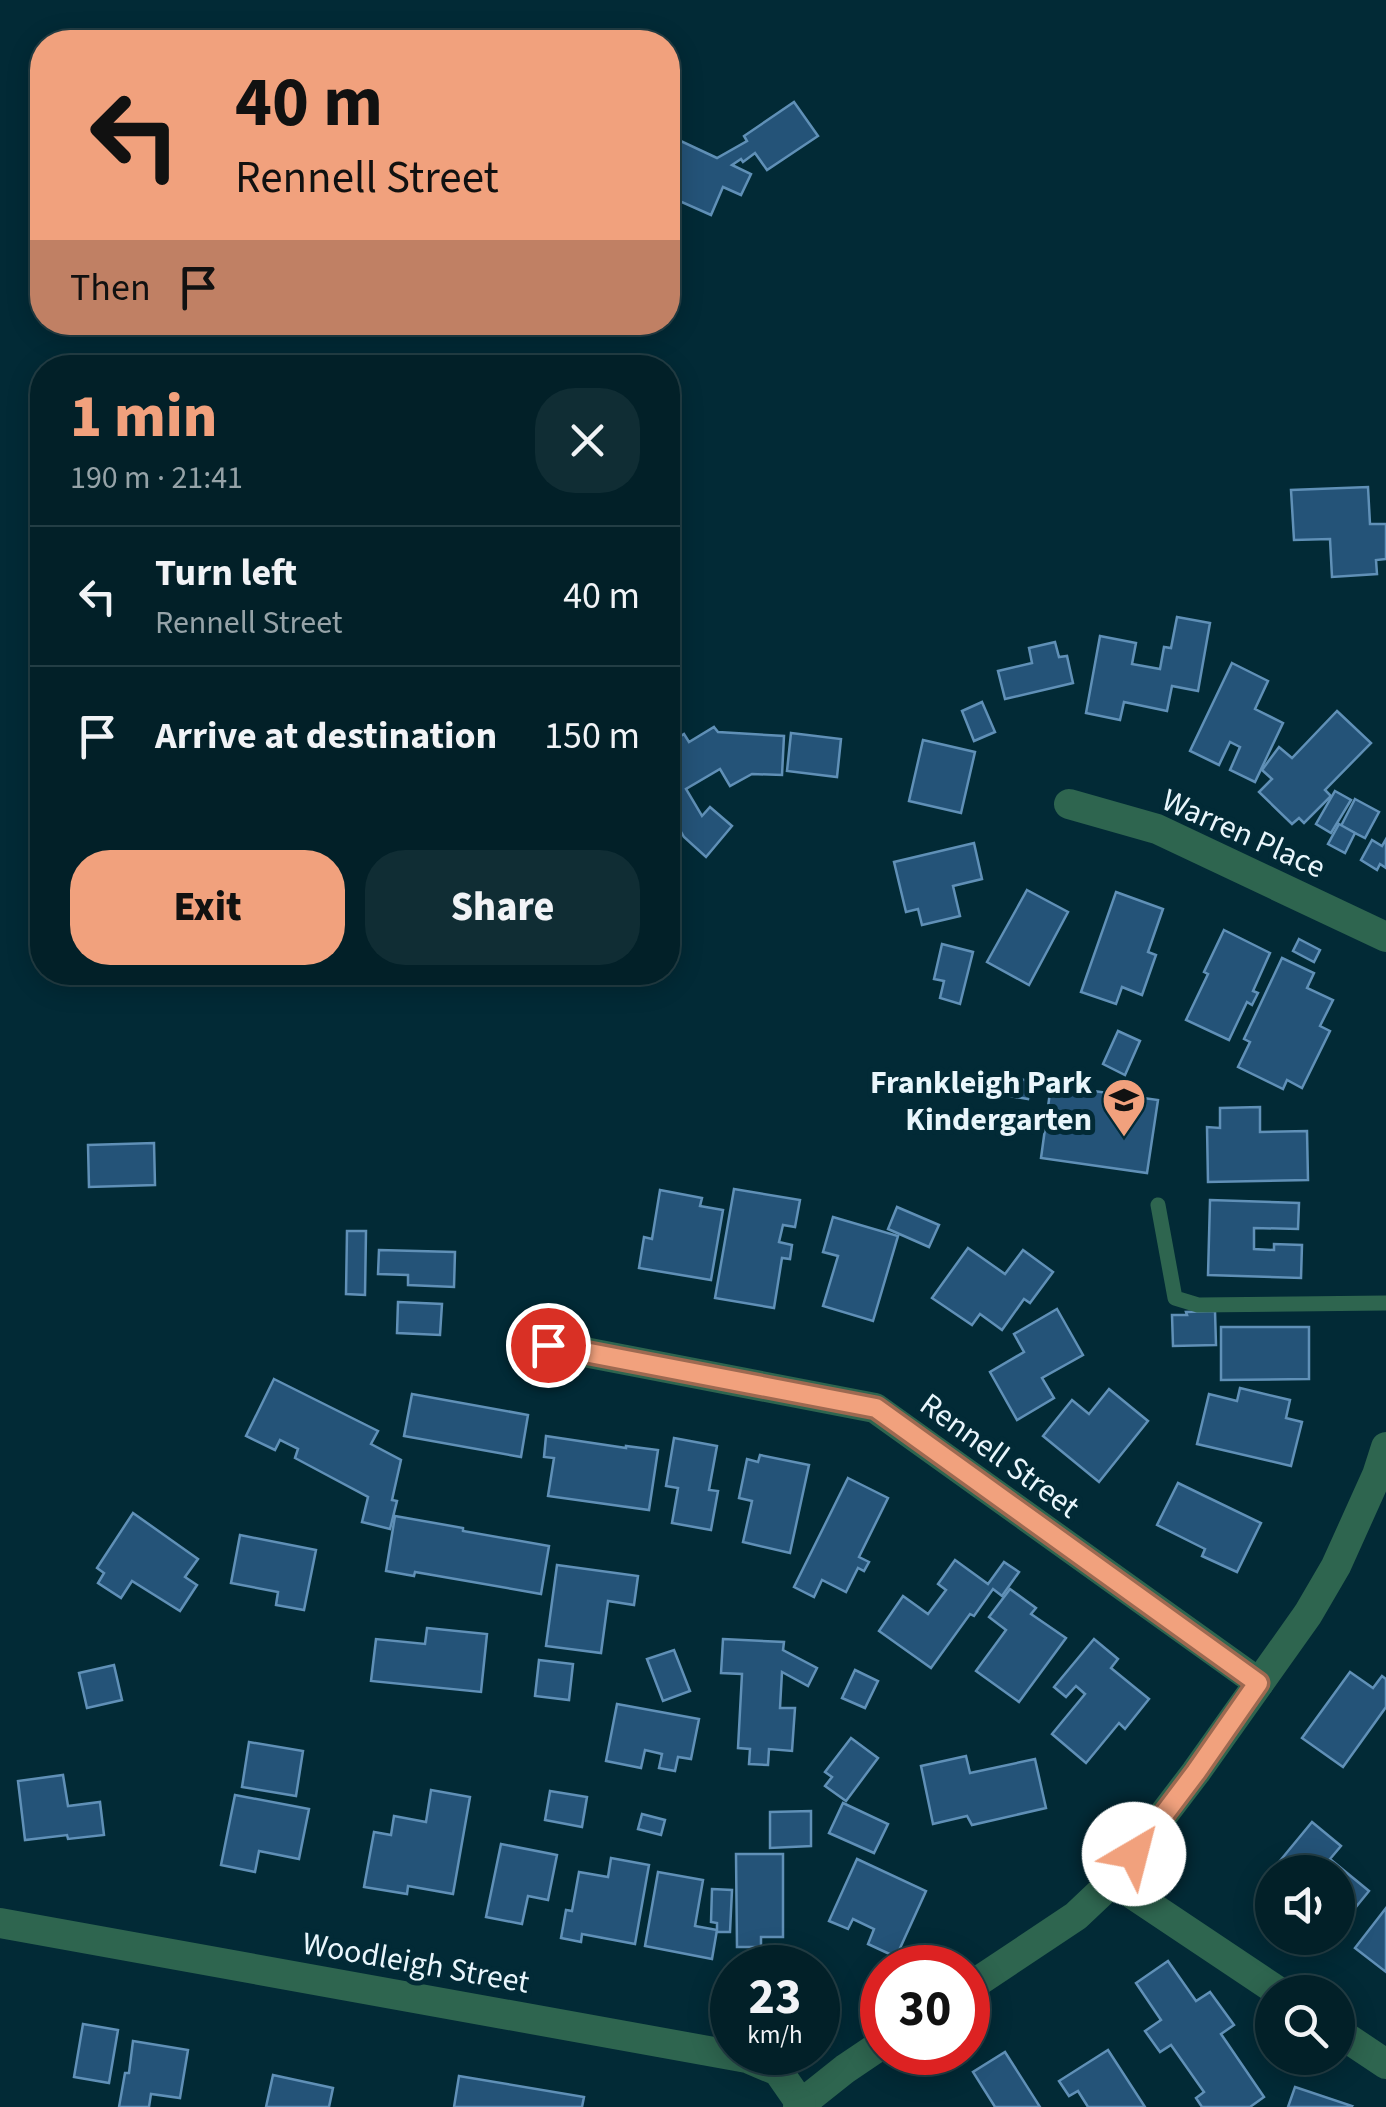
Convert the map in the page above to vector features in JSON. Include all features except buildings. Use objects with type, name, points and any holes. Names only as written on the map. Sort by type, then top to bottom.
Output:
[{"type":"street","name":"Warren Place","points":[[1069,804],[1157,829],[1386,937]]},
{"type":"street","name":"Rennell Street","points":[[548,1345],[876,1408],[1258,1683]]},
{"type":"street","points":[[990,1973],[1076,1916],[1113,1882],[1196,1772],[1308,1614],[1336,1566],[1386,1447]]},
{"type":"street","points":[[1113,1882],[1255,1976]]},
{"type":"street","name":"Woodleigh Street","points":[[0,1923],[747,2058],[778,2071],[800,2105]]},
{"type":"street","points":[[1355,2043],[1386,2064]]},
{"type":"street","points":[[800,2105],[860,2058]]},
{"type":"lane","points":[[1158,1204],[1175,1298],[1198,1305],[1386,1303]]},
{"type":"place","name":"Frankleigh Park Kindergarten","points":[[1124,1138]]},
{"type":"route","points":[[548,1345],[876,1408],[1258,1683],[1134,1854]]}]
